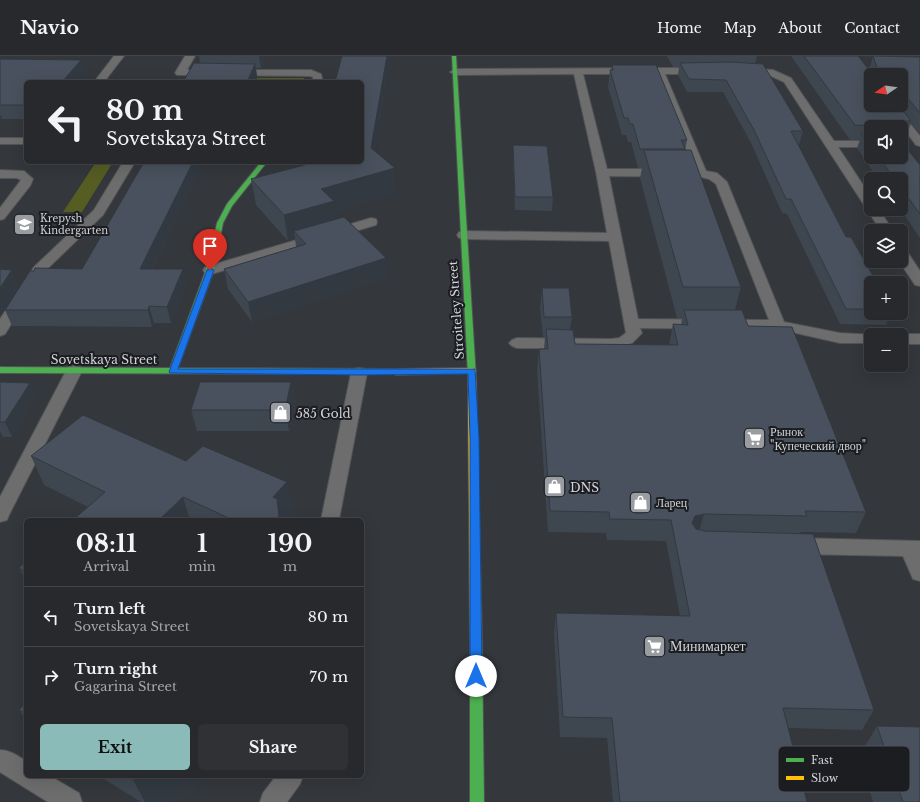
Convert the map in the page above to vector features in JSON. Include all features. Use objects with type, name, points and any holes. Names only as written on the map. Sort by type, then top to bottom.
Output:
[{"type":"main road","name":"Stroiteley Street","points":[[454,56],[472,371],[474,438],[477,802]]},
{"type":"main road","points":[[173,372],[210,270],[220,223],[229,205],[262,164]]},
{"type":"main road","name":"Sovetskaya Street","points":[[0,370],[359,373],[472,371]]},
{"type":"lane","points":[[101,80],[119,56]]},
{"type":"lane","points":[[175,80],[190,56]]},
{"type":"lane","points":[[659,71],[701,173]]},
{"type":"lane","points":[[454,72],[714,71]]},
{"type":"lane","points":[[737,71],[771,72],[788,80],[864,195]]},
{"type":"lane","points":[[517,343],[611,344],[624,342],[634,333],[602,172],[578,72]]},
{"type":"lane","points":[[180,73],[311,73],[318,76],[318,80]]},
{"type":"lane","points":[[895,112],[920,144]]},
{"type":"lane","points":[[0,141],[24,141]]},
{"type":"lane","points":[[831,144],[864,144]]},
{"type":"lane","points":[[908,145],[920,144]]},
{"type":"lane","points":[[0,330],[39,270],[99,212],[128,164]]},
{"type":"lane","points":[[602,172],[701,173],[713,176],[720,182],[778,325]]},
{"type":"lane","points":[[0,174],[20,174],[27,179],[26,183],[0,216]]},
{"type":"lane","points":[[210,270],[371,222]]},
{"type":"lane","points":[[464,236],[614,238]]},
{"type":"lane","points":[[908,264],[920,282]]},
{"type":"lane","points":[[632,323],[778,325],[840,338],[864,338]]},
{"type":"lane","points":[[908,339],[920,339]]},
{"type":"lane","points":[[0,514],[74,371]]},
{"type":"lane","points":[[330,518],[359,373]]},
{"type":"lane","points":[[776,545],[915,549],[920,573]]},
{"type":"lane","points":[[0,761],[5,761],[24,773]]},
{"type":"lane","points":[[32,778],[70,802]]},
{"type":"lane","points":[[272,802],[289,778]]},
{"type":"green space","points":[[257,78],[304,78],[304,80],[256,80]]},
{"type":"green space","points":[[95,164],[112,164],[82,212],[63,212]]},
{"type":"building","points":[[342,56],[387,56],[371,148],[395,168],[321,189],[334,201],[284,215],[251,179],[308,164],[364,164],[364,80],[336,80]]},
{"type":"building","points":[[804,56],[858,56],[868,68],[864,68],[864,112],[904,112],[911,121],[864,120],[864,125],[855,125]]},
{"type":"building","points":[[873,56],[920,58],[920,113],[908,98],[908,68],[877,68]]},
{"type":"building","points":[[0,59],[81,60],[64,80],[24,80],[24,105],[0,105]]},
{"type":"building","points":[[730,62],[763,64],[803,131],[791,131],[846,237],[851,237],[864,260],[864,268],[869,268],[873,276],[864,276],[864,309],[846,309],[791,199],[786,199],[754,130],[726,80],[689,79],[680,63]]},
{"type":"building","points":[[194,63],[255,64],[248,80],[184,80]]},
{"type":"building","points":[[612,65],[656,65],[687,140],[681,140],[685,149],[640,149],[633,124],[630,124],[628,118],[624,118],[610,70],[613,70]]},
{"type":"building","points":[[513,145],[547,146],[553,197],[515,197]]},
{"type":"building","points":[[644,150],[691,150],[741,287],[683,287]]},
{"type":"building","points":[[908,150],[920,165],[920,214],[908,198],[908,172],[890,172],[883,164],[908,164]]},
{"type":"building","points":[[143,164],[192,164],[140,269],[183,269],[167,307],[149,306],[148,310],[5,310],[30,271],[34,271],[35,268],[82,269]]},
{"type":"building","points":[[344,217],[386,258],[248,302],[224,269],[306,244],[294,231]]},
{"type":"building","points":[[0,269],[12,270],[0,288]]},
{"type":"building","points":[[542,288],[569,288],[572,317],[544,317]]},
{"type":"building","points":[[684,310],[742,310],[748,326],[792,327],[866,512],[805,511],[807,516],[704,514],[695,516],[692,523],[696,529],[704,531],[813,534],[874,710],[783,708],[793,746],[778,746],[778,792],[804,792],[807,802],[620,802],[612,718],[563,717],[556,613],[690,616],[671,520],[610,519],[609,512],[550,511],[539,349],[548,349],[546,329],[573,330],[575,344],[678,345],[673,324],[688,325]]},
{"type":"building","points":[[0,382],[30,383],[5,422],[0,422]]},
{"type":"building","points":[[200,382],[291,382],[285,410],[191,410]]},
{"type":"building","points":[[83,415],[186,461],[203,446],[287,482],[273,497],[277,499],[279,516],[277,518],[229,518],[183,497],[161,518],[75,518],[105,492],[31,456]]},
{"type":"building","points":[[24,563],[24,571],[19,568]]},
{"type":"building","points":[[24,705],[24,713],[19,710]]},
{"type":"building","points":[[877,726],[920,727],[920,802],[903,802],[900,792],[910,792],[910,746],[884,746]]},
{"type":"building","points":[[130,778],[142,778],[133,780]]},
{"type":"traffic: fast","points":[[454,56],[472,377]]},
{"type":"traffic: fast","points":[[173,371],[210,270],[220,223],[229,205],[262,164]]},
{"type":"traffic: fast","points":[[0,370],[396,372]]},
{"type":"traffic: fast","points":[[476,642],[477,802]]},
{"type":"traffic: slow","points":[[396,372],[472,371]]},
{"type":"traffic: slow","points":[[472,377],[476,642]]},
{"type":"place","name":"Krepysh Kindergarten","points":[[25,224]]},
{"type":"place","name":"585 Gold","points":[[281,413]]},
{"type":"place","name":"Рынок \"Купеческий двор\"","points":[[755,438]]},
{"type":"place","name":"DNS","points":[[554,487]]},
{"type":"place","name":"Ларец","points":[[640,502]]},
{"type":"place","name":"Минимаркет","points":[[654,646]]},
{"type":"route","points":[[210,270],[173,372],[359,373],[472,371],[476,676]]}]
